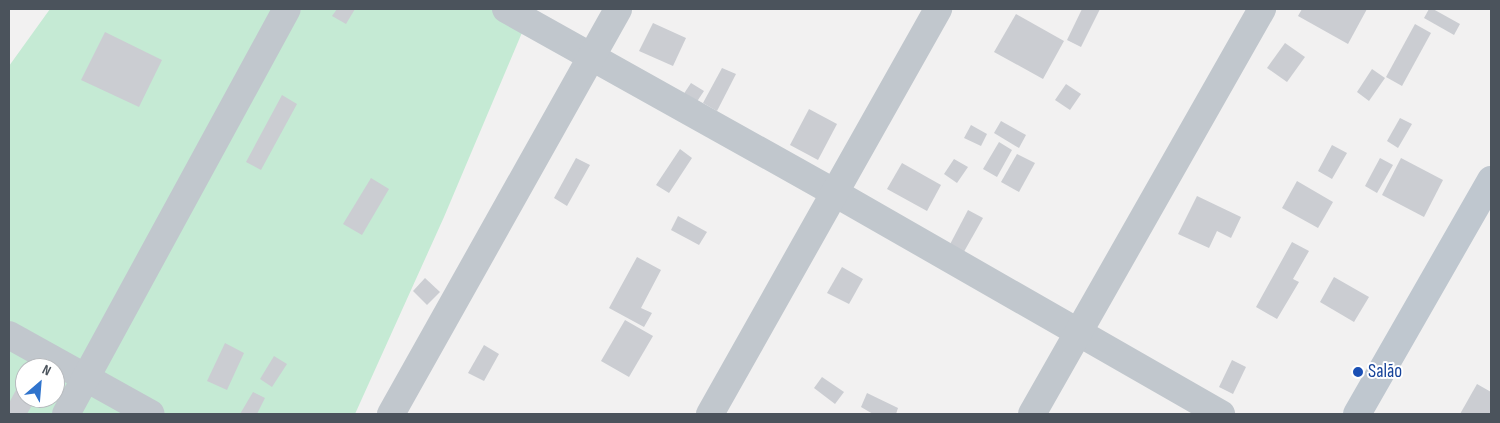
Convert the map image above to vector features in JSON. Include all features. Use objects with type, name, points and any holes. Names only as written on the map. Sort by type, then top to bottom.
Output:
[{"type":"street","points":[[66,414],[287,9]]},
{"type":"street","points":[[506,9],[835,193],[1221,414]]},
{"type":"street","points":[[391,414],[618,9]]},
{"type":"street","points":[[710,414],[938,9]]},
{"type":"street","points":[[1032,414],[1262,9]]},
{"type":"street","points":[[1358,414],[1491,180]]},
{"type":"street","points":[[9,335],[151,414]]},
{"type":"green space","points":[[50,9],[532,9],[444,217],[355,414],[9,414],[9,66]]},
{"type":"building","points":[[337,9],[355,9],[346,24],[332,16]]},
{"type":"building","points":[[1082,9],[1100,9],[1081,47],[1067,40]]},
{"type":"building","points":[[1302,9],[1367,9],[1348,44],[1298,16]]},
{"type":"building","points":[[1429,9],[1433,9],[1460,24],[1454,35],[1424,18]]},
{"type":"building","points":[[1016,14],[1064,41],[1043,79],[994,52]]},
{"type":"building","points":[[653,23],[686,38],[673,66],[639,51]]},
{"type":"building","points":[[1415,24],[1431,33],[1402,86],[1386,77]]},
{"type":"building","points":[[105,32],[162,60],[139,107],[81,80]]},
{"type":"building","points":[[1285,43],[1305,57],[1287,82],[1267,68]]},
{"type":"building","points":[[722,68],[736,74],[717,111],[703,103]]},
{"type":"building","points":[[1372,69],[1385,78],[1369,101],[1357,92]]},
{"type":"building","points":[[691,83],[704,91],[696,103],[683,95]]},
{"type":"building","points":[[1066,84],[1081,94],[1070,110],[1055,100]]},
{"type":"building","points":[[282,95],[297,104],[261,170],[246,162]]},
{"type":"building","points":[[809,109],[837,124],[818,160],[790,145]]},
{"type":"building","points":[[1400,118],[1412,124],[1398,148],[1387,141]]},
{"type":"building","points":[[1001,121],[1026,135],[1019,148],[994,133]]},
{"type":"building","points":[[971,125],[987,134],[981,146],[964,138]]},
{"type":"building","points":[[999,142],[1012,150],[997,177],[983,169]]},
{"type":"building","points":[[1332,145],[1347,153],[1332,179],[1318,171]]},
{"type":"building","points":[[680,149],[692,158],[669,193],[656,185]]},
{"type":"building","points":[[1017,154],[1035,163],[1019,192],[1001,182]]},
{"type":"building","points":[[576,158],[590,165],[567,206],[554,198]]},
{"type":"building","points":[[1380,158],[1393,165],[1377,193],[1365,186]]},
{"type":"building","points":[[1401,158],[1443,180],[1424,217],[1382,195]]},
{"type":"building","points":[[954,159],[968,167],[957,183],[944,174]]},
{"type":"building","points":[[902,163],[941,185],[927,211],[887,189]]},
{"type":"building","points":[[371,178],[389,189],[362,235],[343,224]]},
{"type":"building","points":[[1297,181],[1333,202],[1318,228],[1282,208]]},
{"type":"building","points":[[1197,196],[1241,217],[1231,238],[1217,231],[1209,248],[1178,234]]},
{"type":"building","points":[[968,210],[983,218],[961,257],[947,250]]},
{"type":"building","points":[[678,216],[707,232],[699,245],[671,230]]},
{"type":"building","points":[[1292,242],[1309,251],[1293,279],[1299,282],[1277,319],[1256,307]]},
{"type":"building","points":[[637,257],[661,270],[641,308],[652,313],[644,327],[609,308]]},
{"type":"building","points":[[842,267],[863,279],[849,304],[827,293]]},
{"type":"building","points":[[1334,277],[1369,297],[1354,322],[1320,302]]},
{"type":"building","points":[[425,278],[440,292],[427,305],[413,291]]},
{"type":"building","points":[[625,320],[653,336],[629,377],[601,361]]},
{"type":"building","points":[[225,343],[244,353],[227,390],[207,381]]},
{"type":"building","points":[[484,345],[499,354],[484,381],[468,373]]},
{"type":"building","points":[[274,356],[287,364],[272,387],[260,379]]},
{"type":"building","points":[[1232,360],[1246,367],[1233,394],[1219,387]]},
{"type":"building","points":[[822,377],[844,392],[835,404],[814,388]]},
{"type":"building","points":[[1477,384],[1491,392],[1491,414],[1460,414]]},
{"type":"building","points":[[15,392],[15,408],[30,408],[27,414],[9,414],[9,403]]},
{"type":"building","points":[[253,392],[265,398],[257,414],[240,414]]},
{"type":"building","points":[[867,393],[898,408],[896,414],[873,414],[861,407]]},
{"type":"place","name":"Salão","points":[[1358,372]]}]
